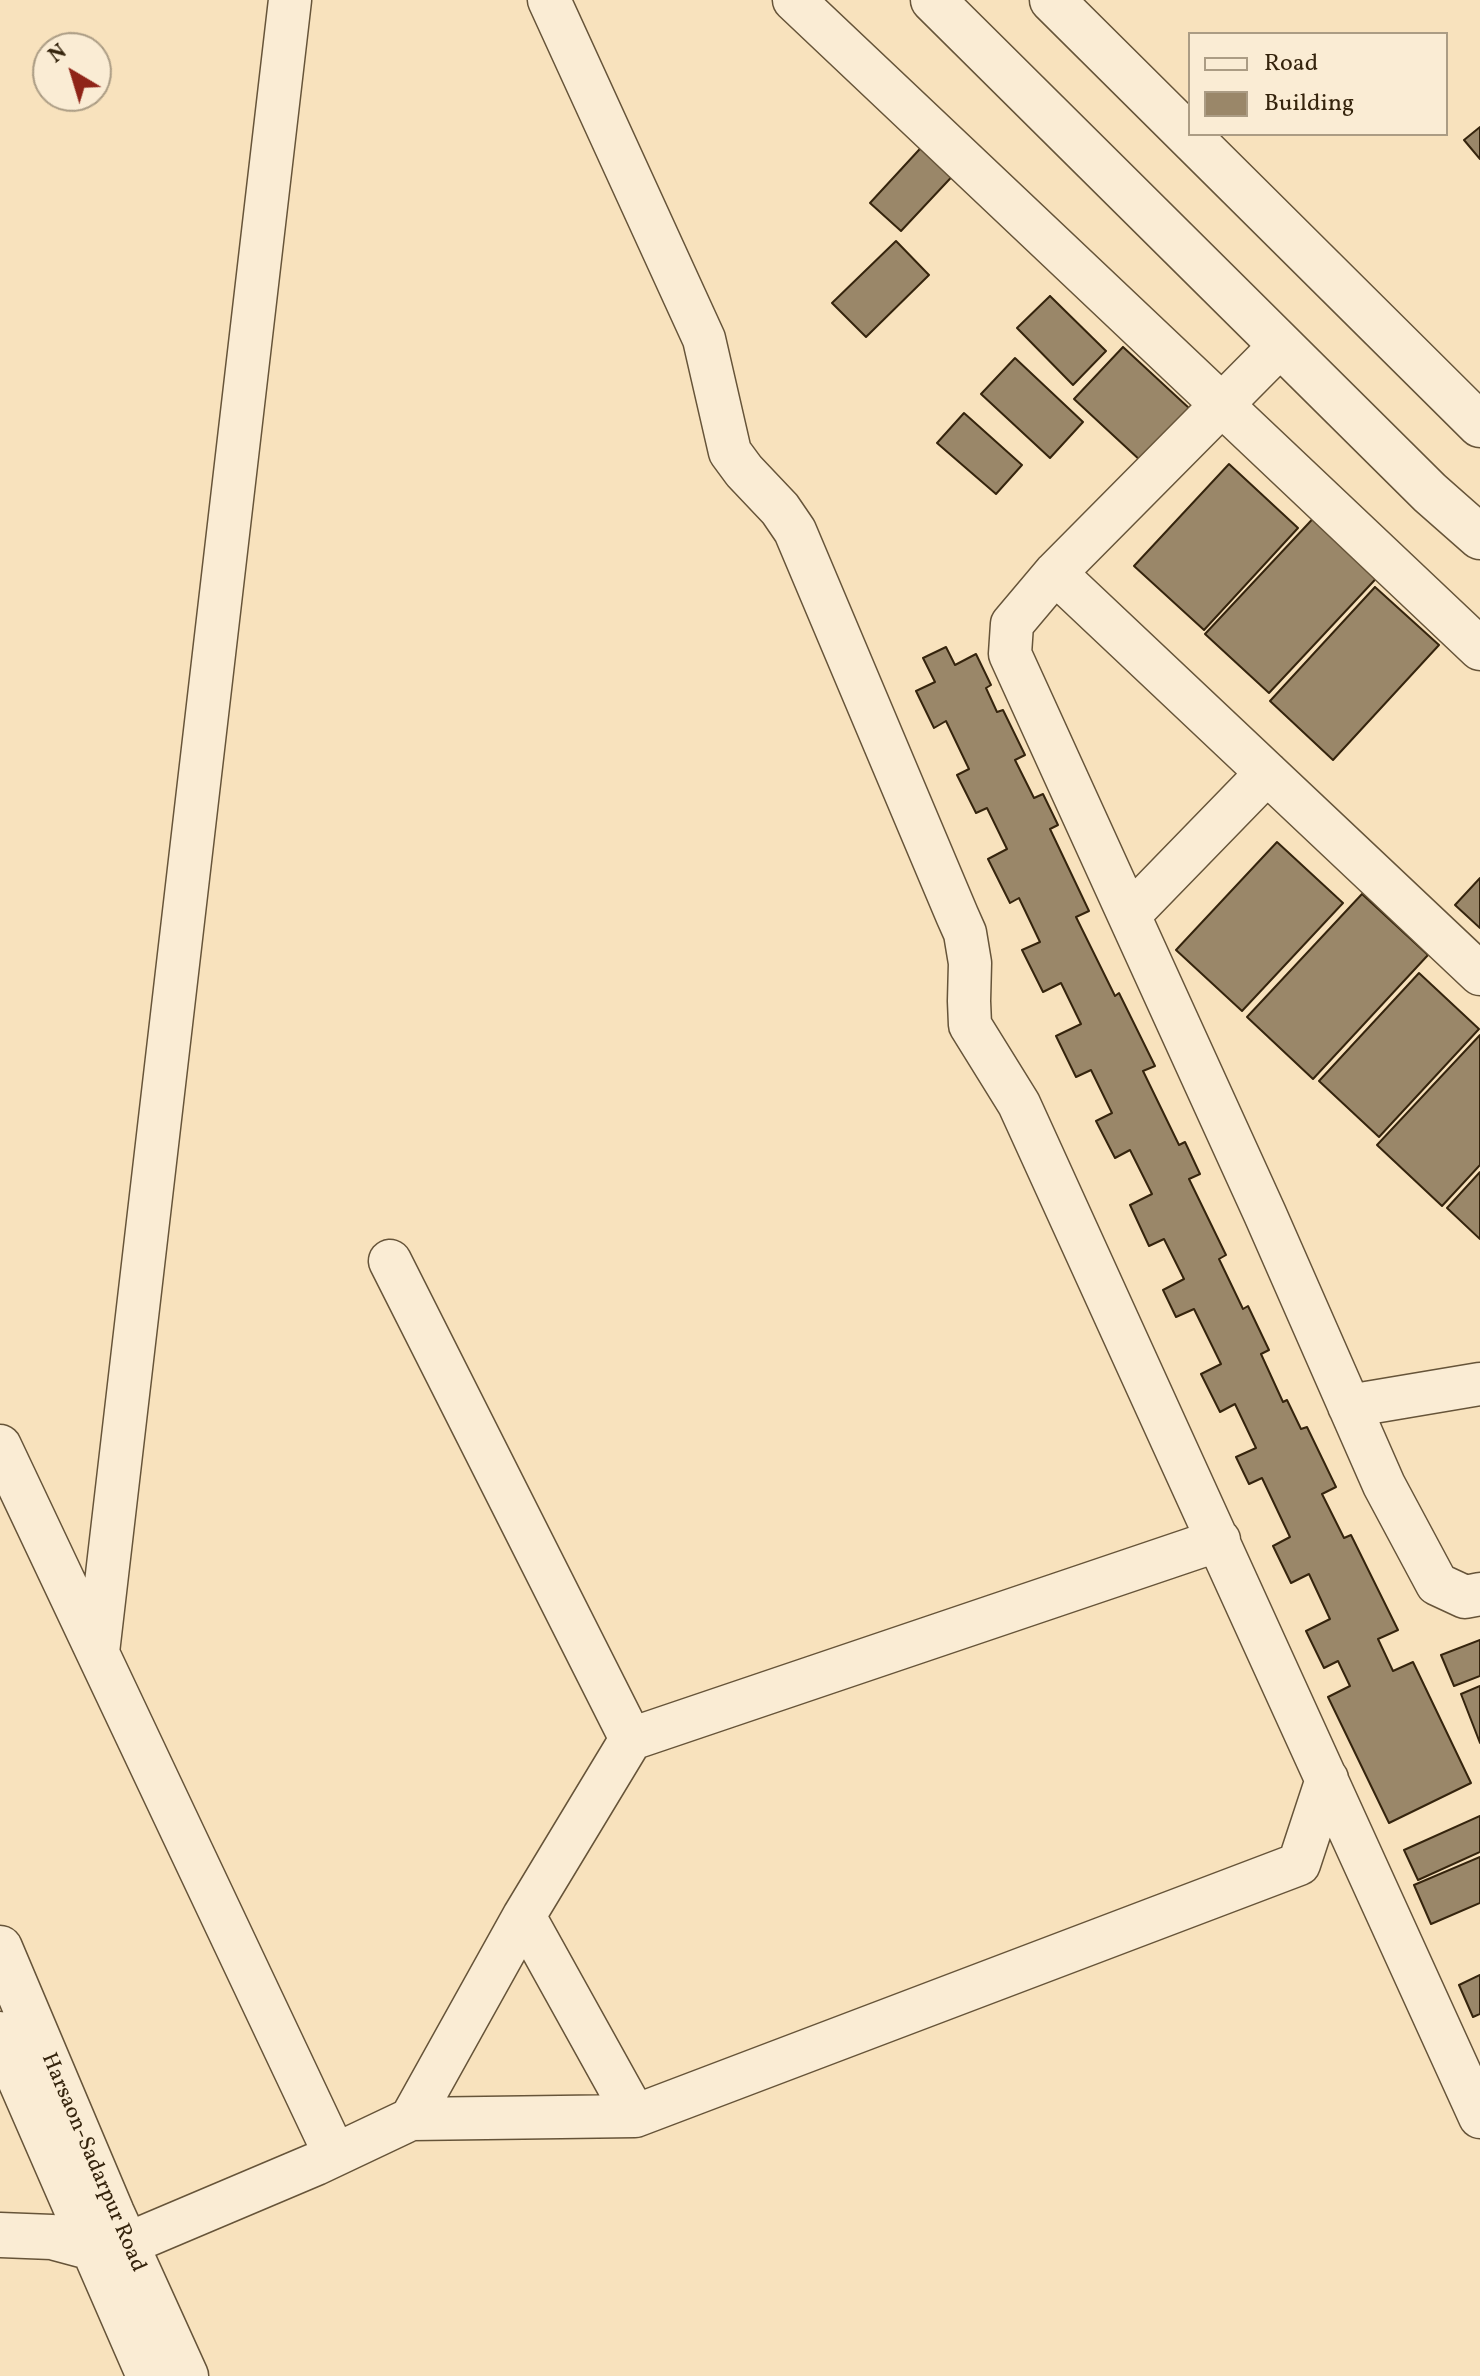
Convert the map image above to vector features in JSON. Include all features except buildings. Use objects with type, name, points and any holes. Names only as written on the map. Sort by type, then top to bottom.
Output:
[{"type":"street","points":[[98,1652],[290,0]]},
{"type":"street","points":[[549,0],[704,339],[730,452],[795,531],[961,924],[970,963],[970,1025],[1019,1104],[1480,2117]]},
{"type":"street","points":[[794,0],[1480,649]]},
{"type":"street","points":[[933,0],[1430,493],[1480,537]]},
{"type":"street","points":[[1052,0],[1188,135]]},
{"type":"street","points":[[1189,136],[1480,425]]},
{"type":"street","points":[[1281,345],[1055,573],[1012,624],[1010,654],[1265,1214],[1384,1485],[1437,1584],[1465,1597],[1480,1594]]},
{"type":"street","points":[[1055,573],[1480,974]]},
{"type":"street","points":[[1129,915],[1267,773]]},
{"type":"street","points":[[390,1261],[631,1739]]},
{"type":"street","points":[[1349,1406],[1480,1384]]},
{"type":"street","points":[[0,1446],[335,2155]]},
{"type":"street","points":[[411,2119],[524,1916],[631,1739],[1219,1540]]},
{"type":"street","points":[[0,2235],[52,2237],[110,2246],[335,2155],[411,2119],[635,2116],[1299,1864],[1327,1779]]},
{"type":"street","points":[[524,1916],[635,2116]]},
{"type":"street","name":"Harsaon-Sadarpur Road","points":[[0,1948],[110,2246],[149,2376]]},
{"type":"street","name":"Harsaon-Sadarpur Road","points":[[0,2034],[110,2246],[186,2376]]}]
